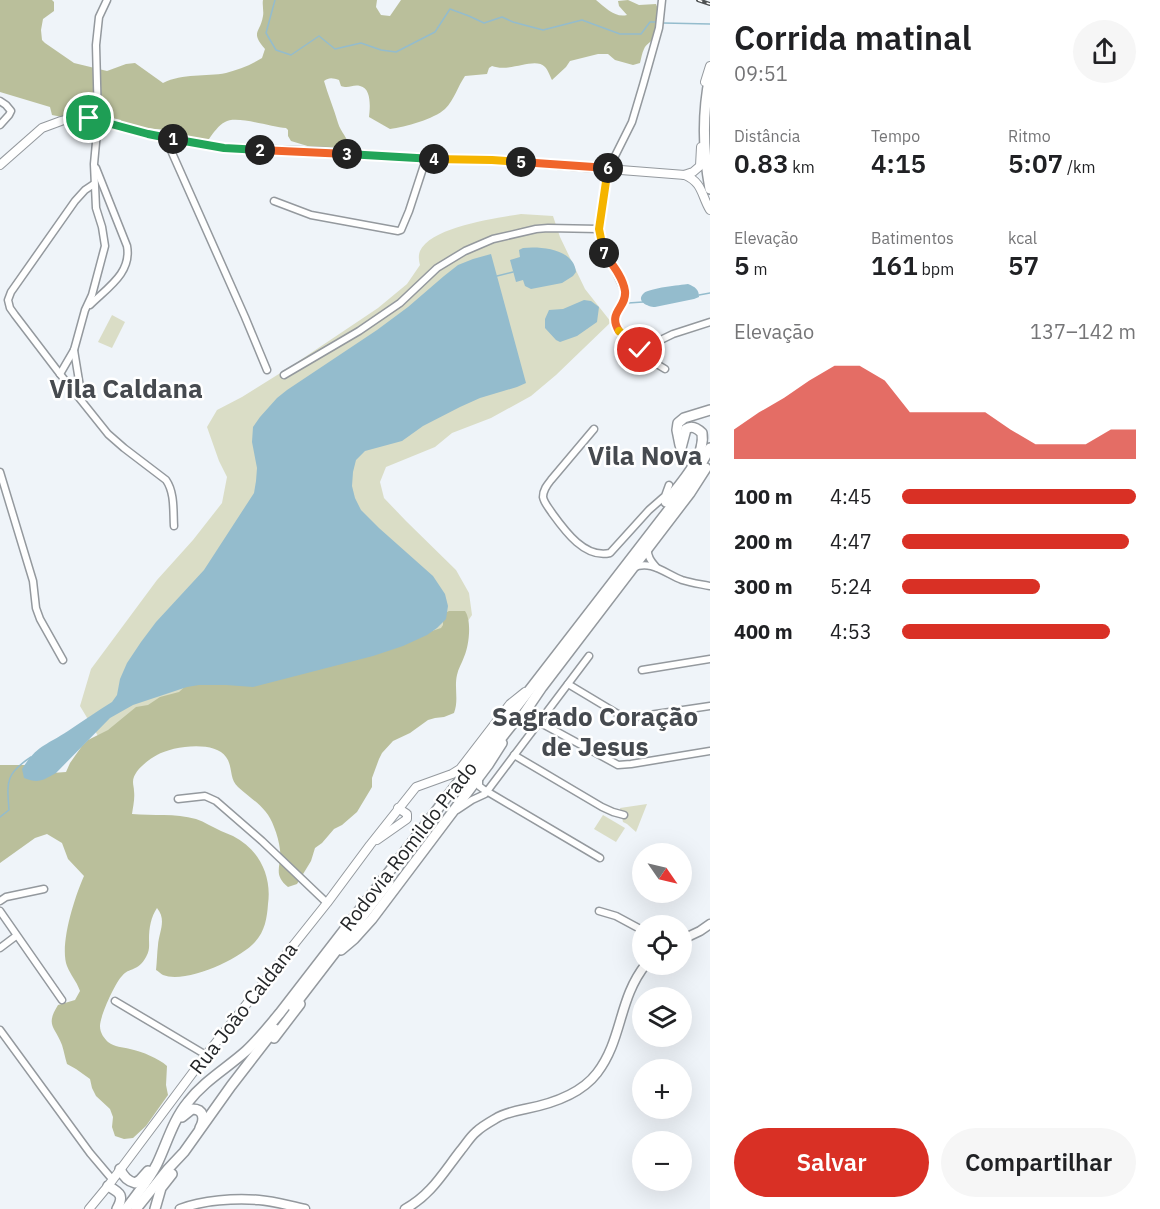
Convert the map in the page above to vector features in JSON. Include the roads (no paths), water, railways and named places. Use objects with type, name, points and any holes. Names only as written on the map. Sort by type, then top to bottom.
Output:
[{"type":"main road","points":[[710,76],[704,111],[706,168],[710,189]]},
{"type":"main road","points":[[647,537],[656,516],[681,483],[700,452],[702,433],[697,428],[686,429],[681,448],[677,430],[678,423],[684,418],[710,410]]},
{"type":"main road","name":"Rodovia Romildo Prado","points":[[126,1209],[158,1161],[187,1102],[247,1050],[273,1021],[684,490],[710,448]]},
{"type":"main road","name":"Rodovia Romildo Prado","points":[[136,1209],[168,1169],[184,1156],[244,1068],[474,771],[514,722],[523,716],[542,687],[700,478],[710,461]]},
{"type":"main road","points":[[184,1156],[205,1134],[249,1071],[327,968],[372,919],[523,716]]},
{"type":"main road","points":[[692,934],[710,924]]},
{"type":"main road","points":[[405,1209],[425,1195],[440,1180],[475,1132],[498,1117],[562,1098],[590,1081],[610,1051],[628,994],[639,975]]},
{"type":"main road","points":[[120,1169],[127,1179],[135,1183],[140,1180],[158,1161],[179,1120],[195,1108],[202,1113],[202,1125],[184,1156],[161,1188],[156,1208]]},
{"type":"main road","points":[[110,1183],[121,1197],[117,1209]]},
{"type":"main road","points":[[181,1209],[192,1205],[225,1201],[260,1200],[305,1209]]},
{"type":"street","points":[[60,374],[74,350],[105,246],[96,208],[94,164],[98,121],[96,45],[99,17],[107,0]]},
{"type":"street","points":[[662,0],[654,49],[632,122],[609,168],[599,229],[604,254],[611,262],[625,291],[615,324],[619,331],[640,350],[665,369]]},
{"type":"street","points":[[684,175],[700,166],[701,107],[710,66]]},
{"type":"street","points":[[0,101],[10,111],[9,116],[0,125]]},
{"type":"street","points":[[0,165],[42,128],[76,117],[89,118],[148,134],[224,148],[426,159],[492,160],[684,175],[692,178],[701,187],[710,210]]},
{"type":"street","points":[[165,137],[267,370]]},
{"type":"street","points":[[274,201],[311,215],[398,231],[401,230],[409,211],[426,159]]},
{"type":"street","points":[[85,310],[117,279],[129,255],[94,164]]},
{"type":"street","points":[[94,184],[75,201],[11,292],[8,300],[10,308],[108,434],[169,484],[174,526]]},
{"type":"street","points":[[284,375],[359,331],[400,303],[437,268],[465,251],[493,239],[548,228],[599,229]]},
{"type":"street","points":[[640,350],[673,334],[710,322]]},
{"type":"street","points":[[74,350],[82,402]]},
{"type":"street","points":[[594,429],[544,489],[544,501],[574,541],[599,554],[610,553],[664,496],[669,486]]},
{"type":"street","points":[[0,472],[33,582],[40,620],[63,660]]},
{"type":"street","points":[[656,567],[649,558],[649,547],[700,478]]},
{"type":"street","points":[[630,570],[637,566],[656,567],[684,580],[710,586]]},
{"type":"street","points":[[452,813],[488,791],[590,656]]},
{"type":"street","points":[[642,670],[710,659]]},
{"type":"street","name":"Rua João Caldana","points":[[89,1209],[398,808],[416,787],[460,769],[510,704],[535,683]]},
{"type":"street","points":[[568,684],[628,718],[710,706]]},
{"type":"street","points":[[540,722],[618,765],[710,751]]},
{"type":"street","points":[[514,755],[602,807],[624,815]]},
{"type":"street","points":[[480,775],[479,786],[600,858]]},
{"type":"street","points":[[178,799],[211,797],[262,841],[327,903]]},
{"type":"street","points":[[370,845],[407,819],[407,814],[398,808]]},
{"type":"street","points":[[3,899],[44,889]]},
{"type":"street","points":[[0,911],[62,1000]]},
{"type":"street","points":[[599,911],[632,924]]},
{"type":"street","points":[[0,948],[16,936]]},
{"type":"street","points":[[115,1001],[206,1055]]},
{"type":"street","points":[[0,1030],[110,1183]]},
{"type":"water","points":[[523,248],[547,249],[563,254],[574,264],[576,272],[562,283],[531,289],[525,286],[523,280],[516,282],[510,260],[520,257],[519,250]]},
{"type":"water","points":[[491,254],[526,383],[460,407],[423,426],[402,441],[365,451],[356,460],[353,472],[352,486],[361,510],[433,576],[445,594],[448,606],[446,619],[427,635],[373,656],[253,687],[199,685],[187,687],[133,705],[110,718],[56,773],[41,780],[34,781],[24,778],[22,769],[38,750],[112,702],[117,695],[120,679],[127,663],[141,642],[156,622],[204,570],[254,493],[257,468],[252,442],[253,427],[260,417],[287,390],[377,330],[458,265]]},
{"type":"water","points":[[688,284],[696,289],[699,297],[655,307],[646,305],[641,299],[647,291]]},
{"type":"water","points":[[584,300],[591,301],[599,307],[597,322],[577,336],[560,342],[556,340],[545,328],[545,319],[549,310],[563,309]]},
{"type":"waterway","points":[[275,0],[266,33],[276,50],[291,55],[319,36],[335,49],[361,43],[396,52],[435,32],[450,9],[484,23],[502,17],[543,30],[582,20],[620,34],[641,34],[650,22],[658,22]]},
{"type":"waterway","points":[[663,23],[710,24]]},
{"type":"waterway","points":[[497,276],[513,272]]},
{"type":"waterway","points":[[699,295],[710,293]]},
{"type":"waterway","points":[[624,302],[643,302]]},
{"type":"waterway","points":[[0,817],[9,810],[8,785],[12,774],[31,757]]},
{"type":"railway","points":[[698,0],[710,4]]},
{"type":"district","name":"Vila Caldana","points":[[126,388]]},
{"type":"district","name":"Vila Nova","points":[[645,455]]},
{"type":"district","name":"Sagrado Coração de Jesus","points":[[595,731]]}]
